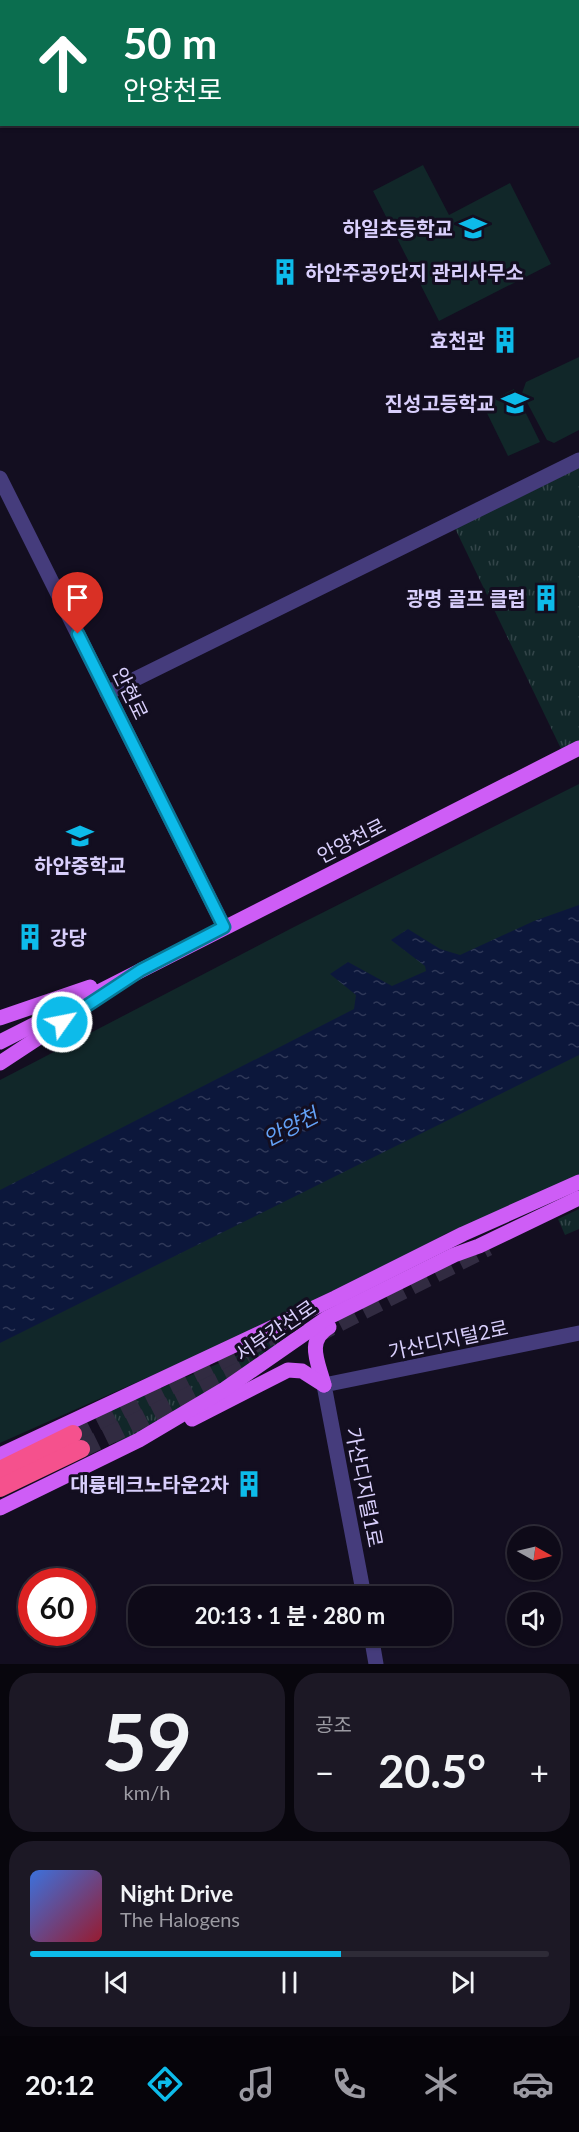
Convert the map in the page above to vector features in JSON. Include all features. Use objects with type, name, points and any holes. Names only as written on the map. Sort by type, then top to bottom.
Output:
[{"type":"highway","points":[[0,1470],[77,1442],[0,1488]]},
{"type":"main road","name":"안양천로","points":[[141,970],[579,748]]},
{"type":"main road","points":[[0,1018],[141,970]]},
{"type":"main road","points":[[0,1042],[141,970]]},
{"type":"main road","points":[[0,1063],[141,970]]},
{"type":"main road","name":"서부간선로","points":[[0,1455],[335,1298],[463,1234],[579,1182]]},
{"type":"main road","name":"서부간선로","points":[[0,1508],[139,1440],[225,1389],[327,1318],[454,1255],[479,1246],[579,1198]]},
{"type":"main road","points":[[324,1385],[315,1345],[316,1338],[321,1331],[433,1274],[479,1246]]},
{"type":"main road","points":[[139,1440],[199,1416],[288,1370],[302,1371],[324,1385]]},
{"type":"main road","points":[[0,1450],[45,1433]]},
{"type":"street","points":[[107,693],[579,460]]},
{"type":"street","name":"안현로","points":[[0,478],[224,927]]},
{"type":"street","name":"가산디지털2로","points":[[324,1385],[579,1333]]},
{"type":"street","name":"가산디지털1로","points":[[324,1385],[362,1586]]},
{"type":"street","points":[[373,1646],[376,1664]]},
{"type":"green space","points":[[423,165],[449,215],[510,183],[551,264],[439,321],[373,191]]},
{"type":"green space","points":[[579,357],[579,430],[554,443],[547,440],[522,393],[526,382]]},
{"type":"green space","points":[[514,389],[540,442],[508,456],[483,405]]},
{"type":"green space","name":"광명 골프 클럽","points":[[579,460],[579,748],[564,755],[452,522]]},
{"type":"green space","points":[[579,784],[579,1174],[511,1207],[445,1234],[420,1249],[205,1352],[0,1443],[0,1080],[292,928]]},
{"type":"green space","points":[[579,1209],[579,1229],[565,1235],[558,1219]]},
{"type":"green space","points":[[288,1334],[289,1336],[223,1383],[117,1444],[102,1413]]},
{"type":"water","name":"안양천","points":[[579,905],[579,1055],[0,1343],[0,1190],[354,1009],[356,995],[330,974],[348,962],[392,986],[426,971],[425,966],[391,940],[408,929],[440,949],[460,955],[534,921]]},
{"type":"tunnel","points":[[315,1335],[488,1247]]},
{"type":"tunnel","points":[[73,1434],[271,1336]]},
{"type":"tunnel","points":[[81,1449],[252,1365]]},
{"type":"place","name":"하일초등학교","points":[[473,228]]},
{"type":"place","name":"하안주공9단지 관리사무소","points":[[285,272]]},
{"type":"place","name":"효천관","points":[[505,340]]},
{"type":"place","name":"진성고등학교","points":[[515,403]]},
{"type":"place","name":"광명 골프 클럽","points":[[546,598]]},
{"type":"place","name":"하안중학교","points":[[80,836]]},
{"type":"place","name":"강당","points":[[30,937]]},
{"type":"place","name":"대륭테크노타운2차","points":[[249,1484]]},
{"type":"route","points":[[62,1022],[141,970],[224,927],[78,634]]}]
